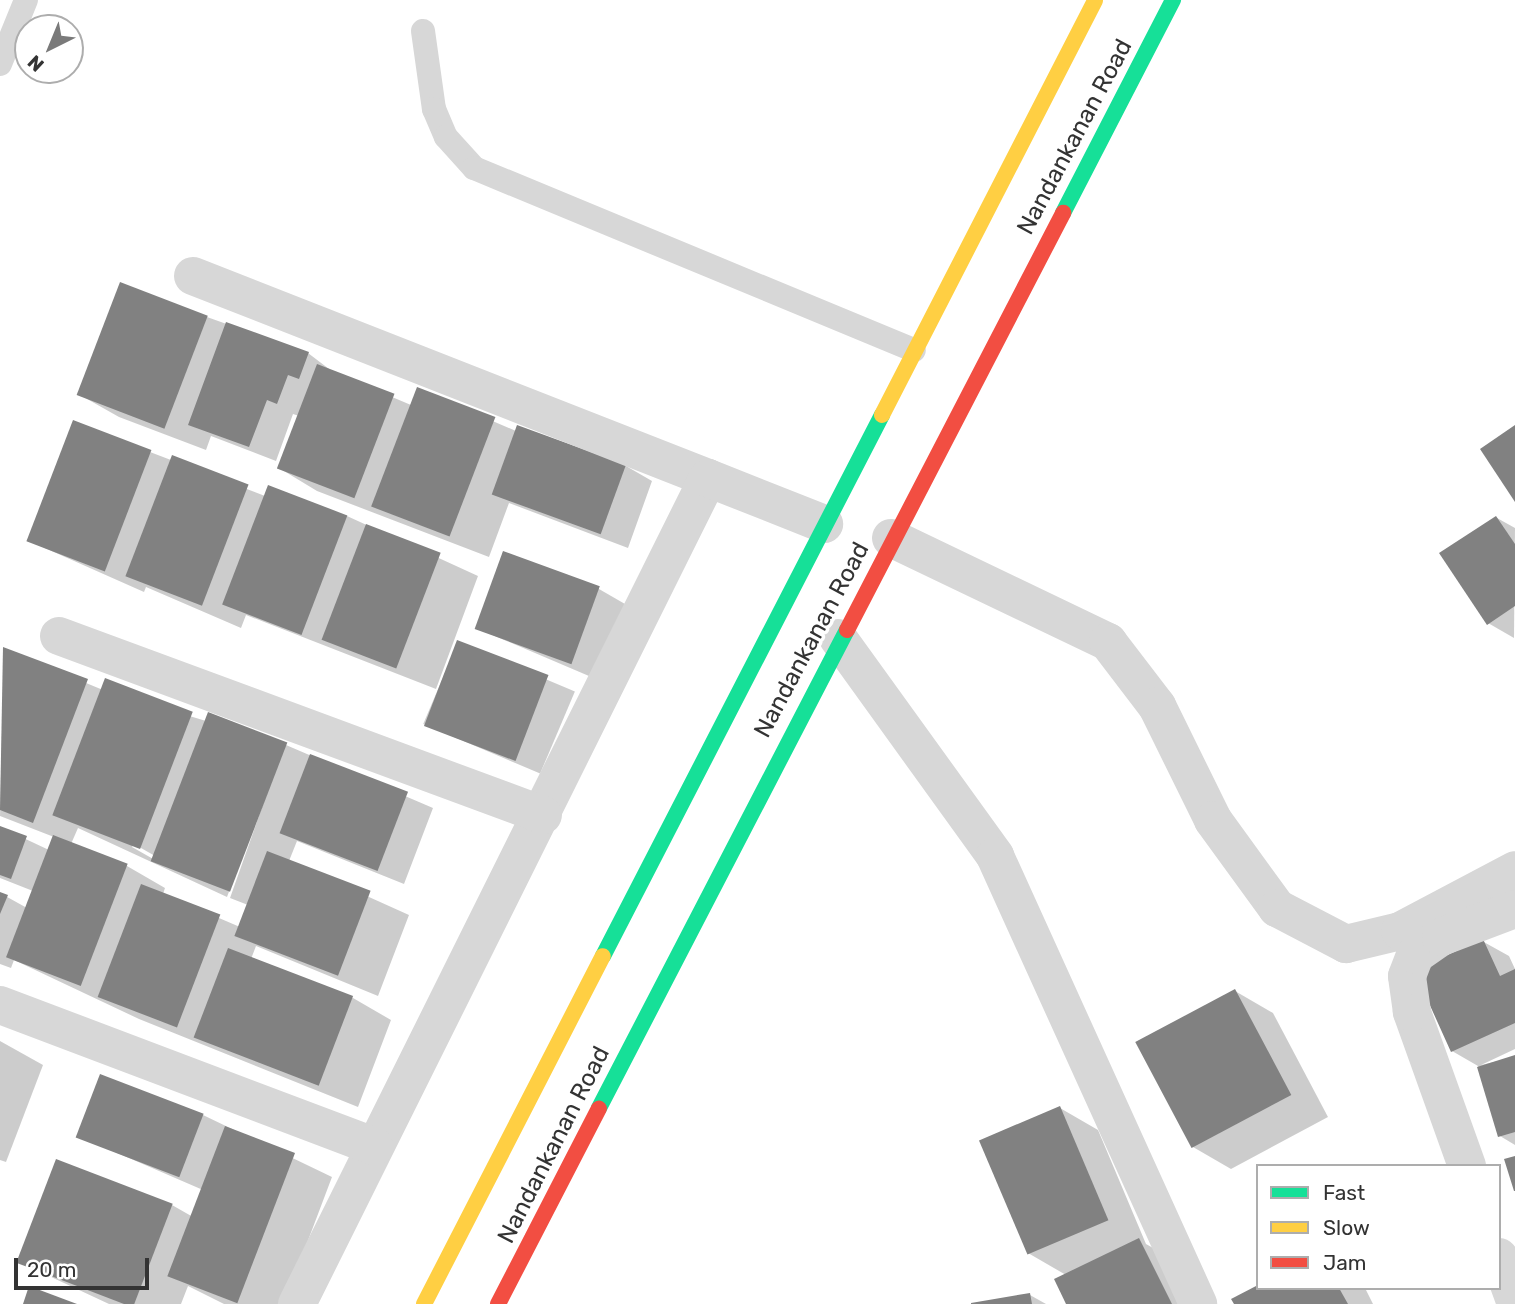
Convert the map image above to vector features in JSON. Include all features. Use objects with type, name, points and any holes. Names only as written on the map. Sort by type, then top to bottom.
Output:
[{"type":"main road","name":"Nandankanan Road","points":[[424,1304],[1095,0]]},
{"type":"main road","name":"Nandankanan Road","points":[[500,1303],[838,638],[1173,0]]},
{"type":"street","points":[[193,276],[824,524]]},
{"type":"street","points":[[297,1304],[374,1146],[543,815],[708,478]]},
{"type":"street","points":[[891,538],[1108,642],[1157,706],[1213,820],[1277,908],[1346,944],[1400,930],[1515,870]]},
{"type":"street","points":[[59,636],[543,815]]},
{"type":"street","points":[[838,638],[995,856],[1198,1304]]},
{"type":"street","points":[[1466,1164],[1412,1012],[1407,976],[1415,955],[1441,937],[1515,909]]},
{"type":"street","points":[[0,1005],[374,1146]]},
{"type":"street","points":[[1501,1262],[1515,1301]]},
{"type":"lane","points":[[0,64],[26,0]]},
{"type":"lane","points":[[423,31],[434,109],[446,137],[474,168],[914,350]]},
{"type":"building","points":[[120,282],[208,316],[164,429],[77,395]]},
{"type":"building","points":[[226,322],[309,352],[299,379],[288,375],[277,404],[267,400],[249,447],[188,425]]},
{"type":"building","points":[[317,364],[394,394],[354,498],[277,469]]},
{"type":"building","points":[[417,387],[495,417],[450,537],[371,506]]},
{"type":"building","points":[[73,420],[151,450],[105,571],[26,541]]},
{"type":"building","points":[[517,425],[626,465],[601,534],[492,495]]},
{"type":"building","points":[[1515,425],[1515,502],[1480,449]]},
{"type":"building","points":[[172,455],[249,484],[202,606],[125,576]]},
{"type":"building","points":[[268,485],[347,515],[301,635],[222,604]]},
{"type":"building","points":[[1496,516],[1515,544],[1515,606],[1487,625],[1439,553]]},
{"type":"building","points":[[366,524],[441,553],[396,668],[322,640]]},
{"type":"building","points":[[503,551],[600,586],[571,664],[475,629]]},
{"type":"building","points":[[457,640],[548,675],[516,761],[424,726]]},
{"type":"building","points":[[3,647],[88,679],[33,823],[0,810]]},
{"type":"building","points":[[105,678],[193,712],[140,849],[52,815]]},
{"type":"building","points":[[208,712],[287,742],[230,892],[151,861]]},
{"type":"building","points":[[310,754],[408,792],[378,871],[280,833]]},
{"type":"building","points":[[0,826],[27,836],[11,879],[0,875]]},
{"type":"building","points":[[53,835],[128,864],[81,986],[6,957]]},
{"type":"building","points":[[267,851],[371,891],[338,976],[234,936]]},
{"type":"building","points":[[141,884],[220,914],[177,1027],[98,997]]},
{"type":"building","points":[[0,892],[8,895],[0,914]]},
{"type":"building","points":[[1483,939],[1500,976],[1515,969],[1515,1023],[1451,1052],[1414,970]]},
{"type":"building","points":[[228,948],[353,996],[319,1086],[194,1038]]},
{"type":"building","points":[[1235,989],[1291,1095],[1192,1148],[1135,1042]]},
{"type":"building","points":[[1515,1055],[1515,1132],[1498,1137],[1477,1067]]},
{"type":"building","points":[[100,1074],[204,1114],[179,1177],[76,1137]]},
{"type":"building","points":[[1060,1106],[1108,1220],[1027,1255],[979,1140]]},
{"type":"building","points":[[225,1126],[295,1153],[237,1303],[167,1276]]},
{"type":"building","points":[[1515,1156],[1515,1191],[1514,1191],[1504,1159]]},
{"type":"building","points":[[56,1159],[173,1204],[134,1304],[124,1304],[16,1263]]},
{"type":"building","points":[[1139,1238],[1172,1304],[1066,1304],[1054,1279]]},
{"type":"building","points":[[29,1286],[77,1304],[23,1304]]},
{"type":"building","points":[[1256,1286],[1256,1290],[1340,1290],[1348,1304],[1234,1304],[1231,1299]]},
{"type":"building","points":[[1030,1293],[1032,1304],[971,1304],[971,1303]]},
{"type":"traffic: fast","points":[[1063,213],[1173,0]]},
{"type":"traffic: fast","points":[[603,956],[882,415]]},
{"type":"traffic: fast","points":[[599,1108],[847,630]]},
{"type":"traffic: slow","points":[[882,415],[1095,0]]},
{"type":"traffic: slow","points":[[424,1304],[603,956]]},
{"type":"traffic: jam","points":[[847,630],[1063,213]]},
{"type":"traffic: jam","points":[[498,1304],[599,1108]]}]
